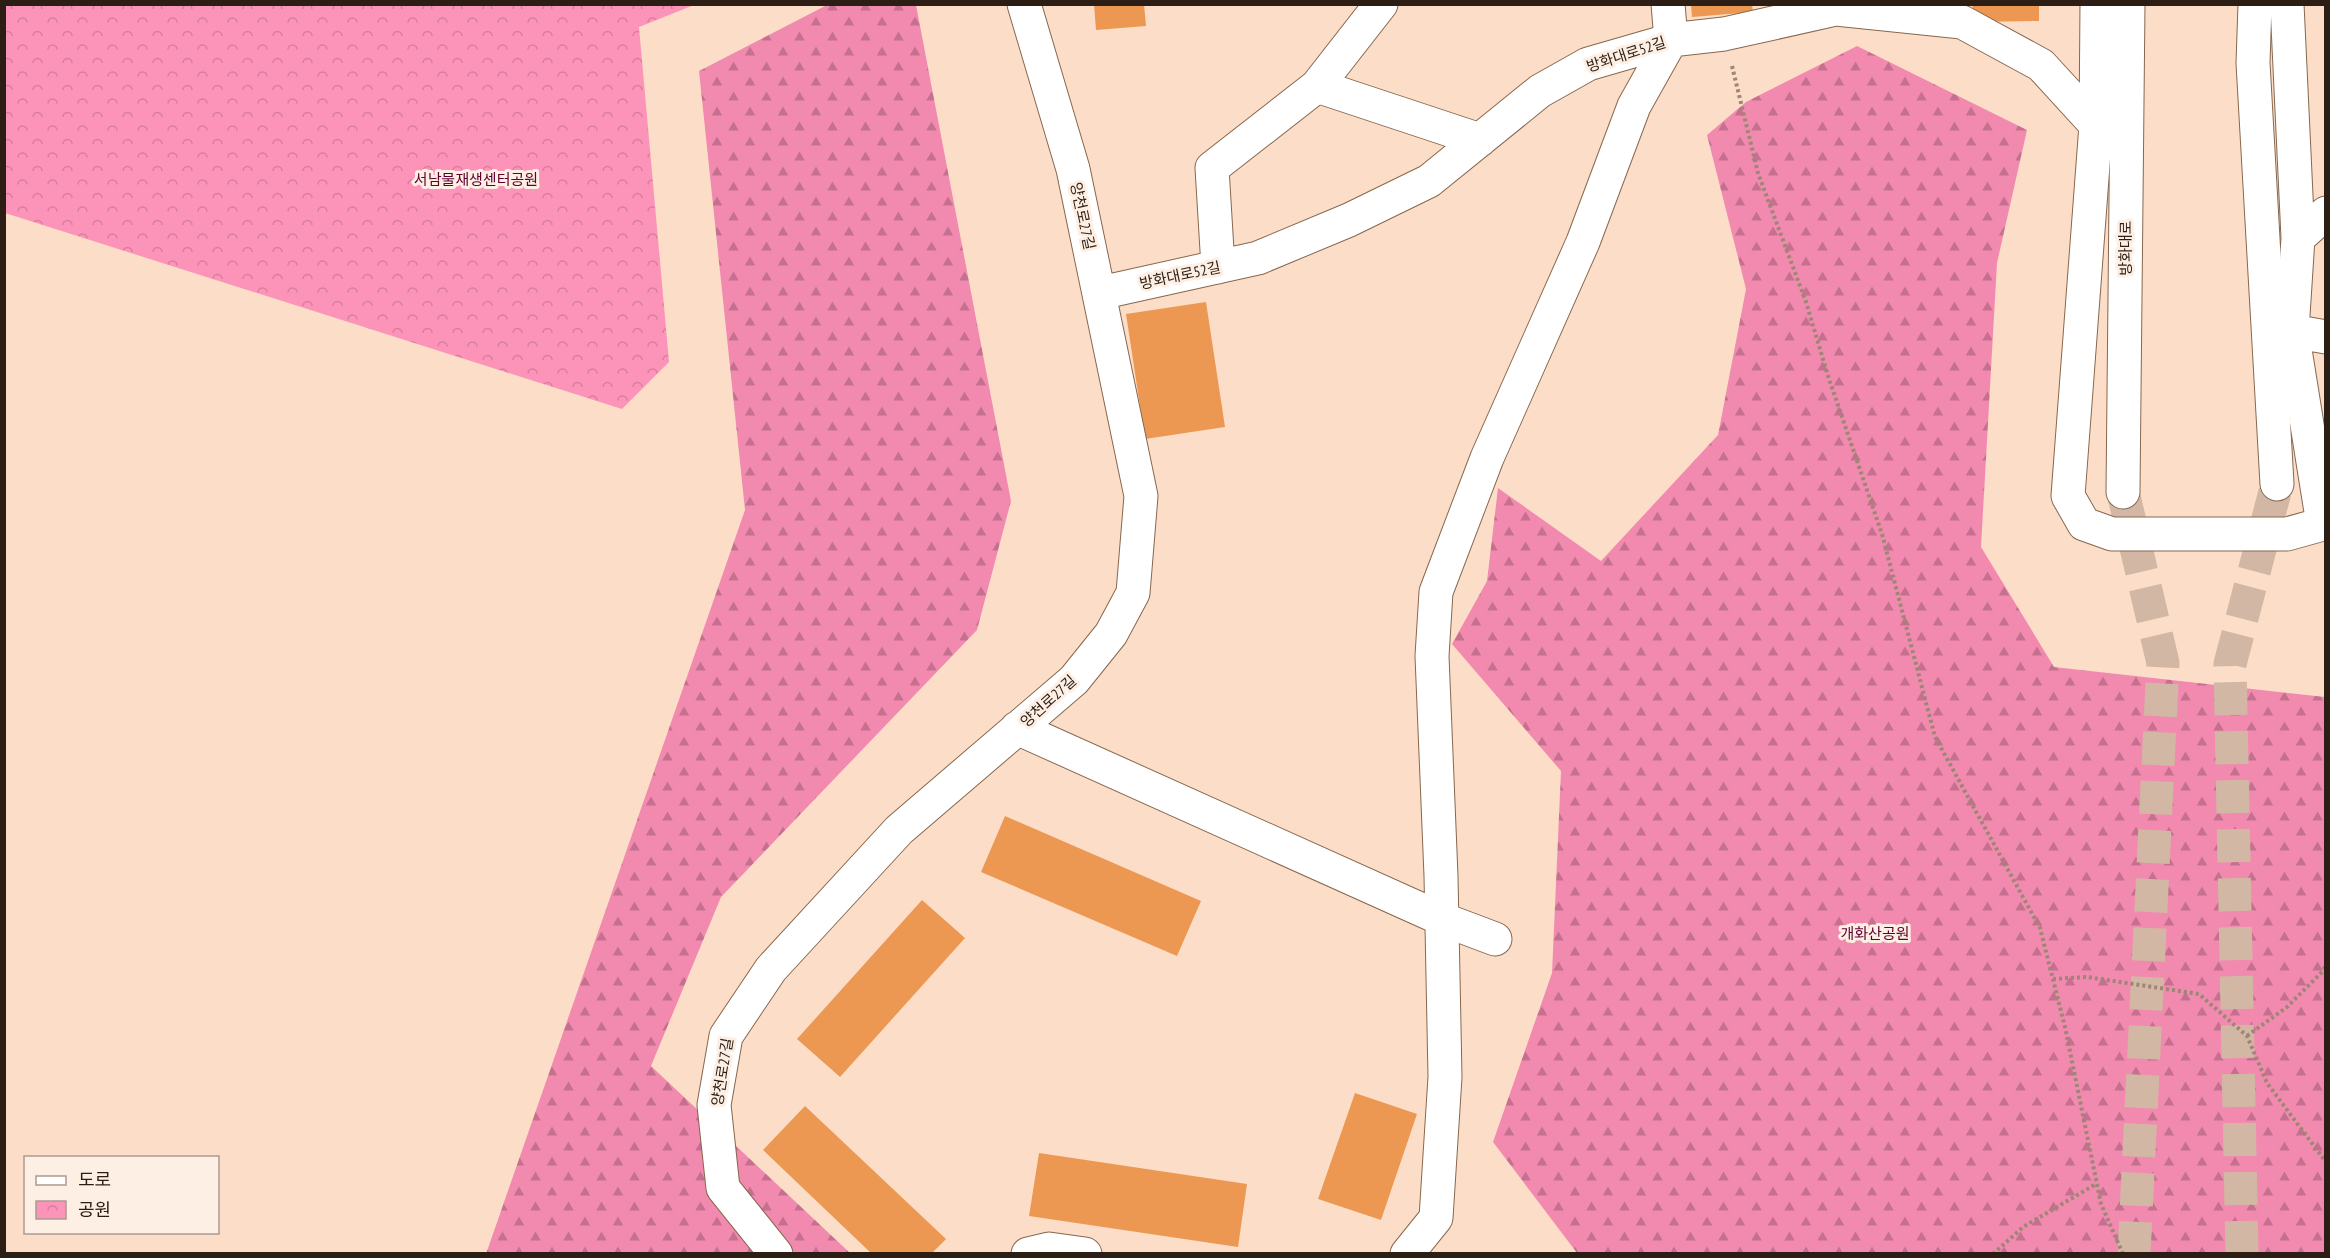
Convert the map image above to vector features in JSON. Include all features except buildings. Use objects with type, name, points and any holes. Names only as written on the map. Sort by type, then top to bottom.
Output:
[{"type":"street","name":"양천로27길","points":[[776,1254],[723,1188],[714,1105],[726,1036],[771,969],[899,830],[1074,681],[1111,634],[1133,593],[1141,496],[1073,170],[1024,4]]},
{"type":"street","points":[[1218,267],[1212,168],[1317,86],[1382,4]]},
{"type":"street","points":[[1407,1254],[1436,1218],[1445,1077],[1442,920],[1432,656],[1436,592],[1487,458],[1583,242],[1634,106],[1671,40],[1668,4]]},
{"type":"street","points":[[2097,4],[2096,125],[2068,496],[2084,524],[2112,534],[2324,532],[2292,331],[2298,238],[2287,4]]},
{"type":"street","name":"방화대로","points":[[2123,492],[2128,4]]},
{"type":"street","points":[[2254,4],[2253,63],[2277,484]]},
{"type":"street","name":"방화대로52길","points":[[1100,293],[1258,258],[1349,220],[1429,181],[1540,91],[1588,64],[1671,40],[1724,34],[1836,9],[1962,22],[2041,65],[2096,125]]},
{"type":"street","points":[[1317,86],[1480,140]]},
{"type":"street","points":[[2298,238],[2325,213]]},
{"type":"street","points":[[2292,331],[2325,337]]},
{"type":"street","points":[[1017,729],[1442,920],[1495,939]]},
{"type":"street","points":[[1028,1254],[1049,1249],[1085,1254]]},
{"type":"path","points":[[1724,34],[1758,173],[1806,302],[1828,376],[1882,534],[1935,737],[2040,928],[2066,1027],[2101,1204],[2122,1254]]},
{"type":"path","points":[[2247,1036],[2287,1007],[2322,972],[2325,965]]},
{"type":"path","points":[[2053,979],[2087,977],[2199,994],[2247,1036],[2267,1083],[2325,1162]]},
{"type":"path","points":[[1994,1254],[2023,1227],[2096,1184]]},
{"type":"green space","name":"서남물재생센터공원","points":[[5,4],[694,5],[639,27],[669,362],[622,409],[5,213]]},
{"type":"green space","points":[[827,5],[916,5],[1011,501],[977,630],[721,897],[651,1066],[850,1253],[486,1254],[745,510],[699,71]]},
{"type":"green space","name":"개화산공원","points":[[1857,46],[2027,130],[1997,263],[1981,547],[2054,667],[2325,697],[2325,1253],[1577,1253],[1493,1142],[1552,973],[1561,771],[1452,644],[1487,581],[1498,488],[1601,561],[1718,435],[1746,289],[1707,135],[1746,102]]},
{"type":"tunnel","points":[[2242,1254],[2230,664],[2277,484]]},
{"type":"tunnel","points":[[2123,492],[2163,663],[2134,1254]]}]
